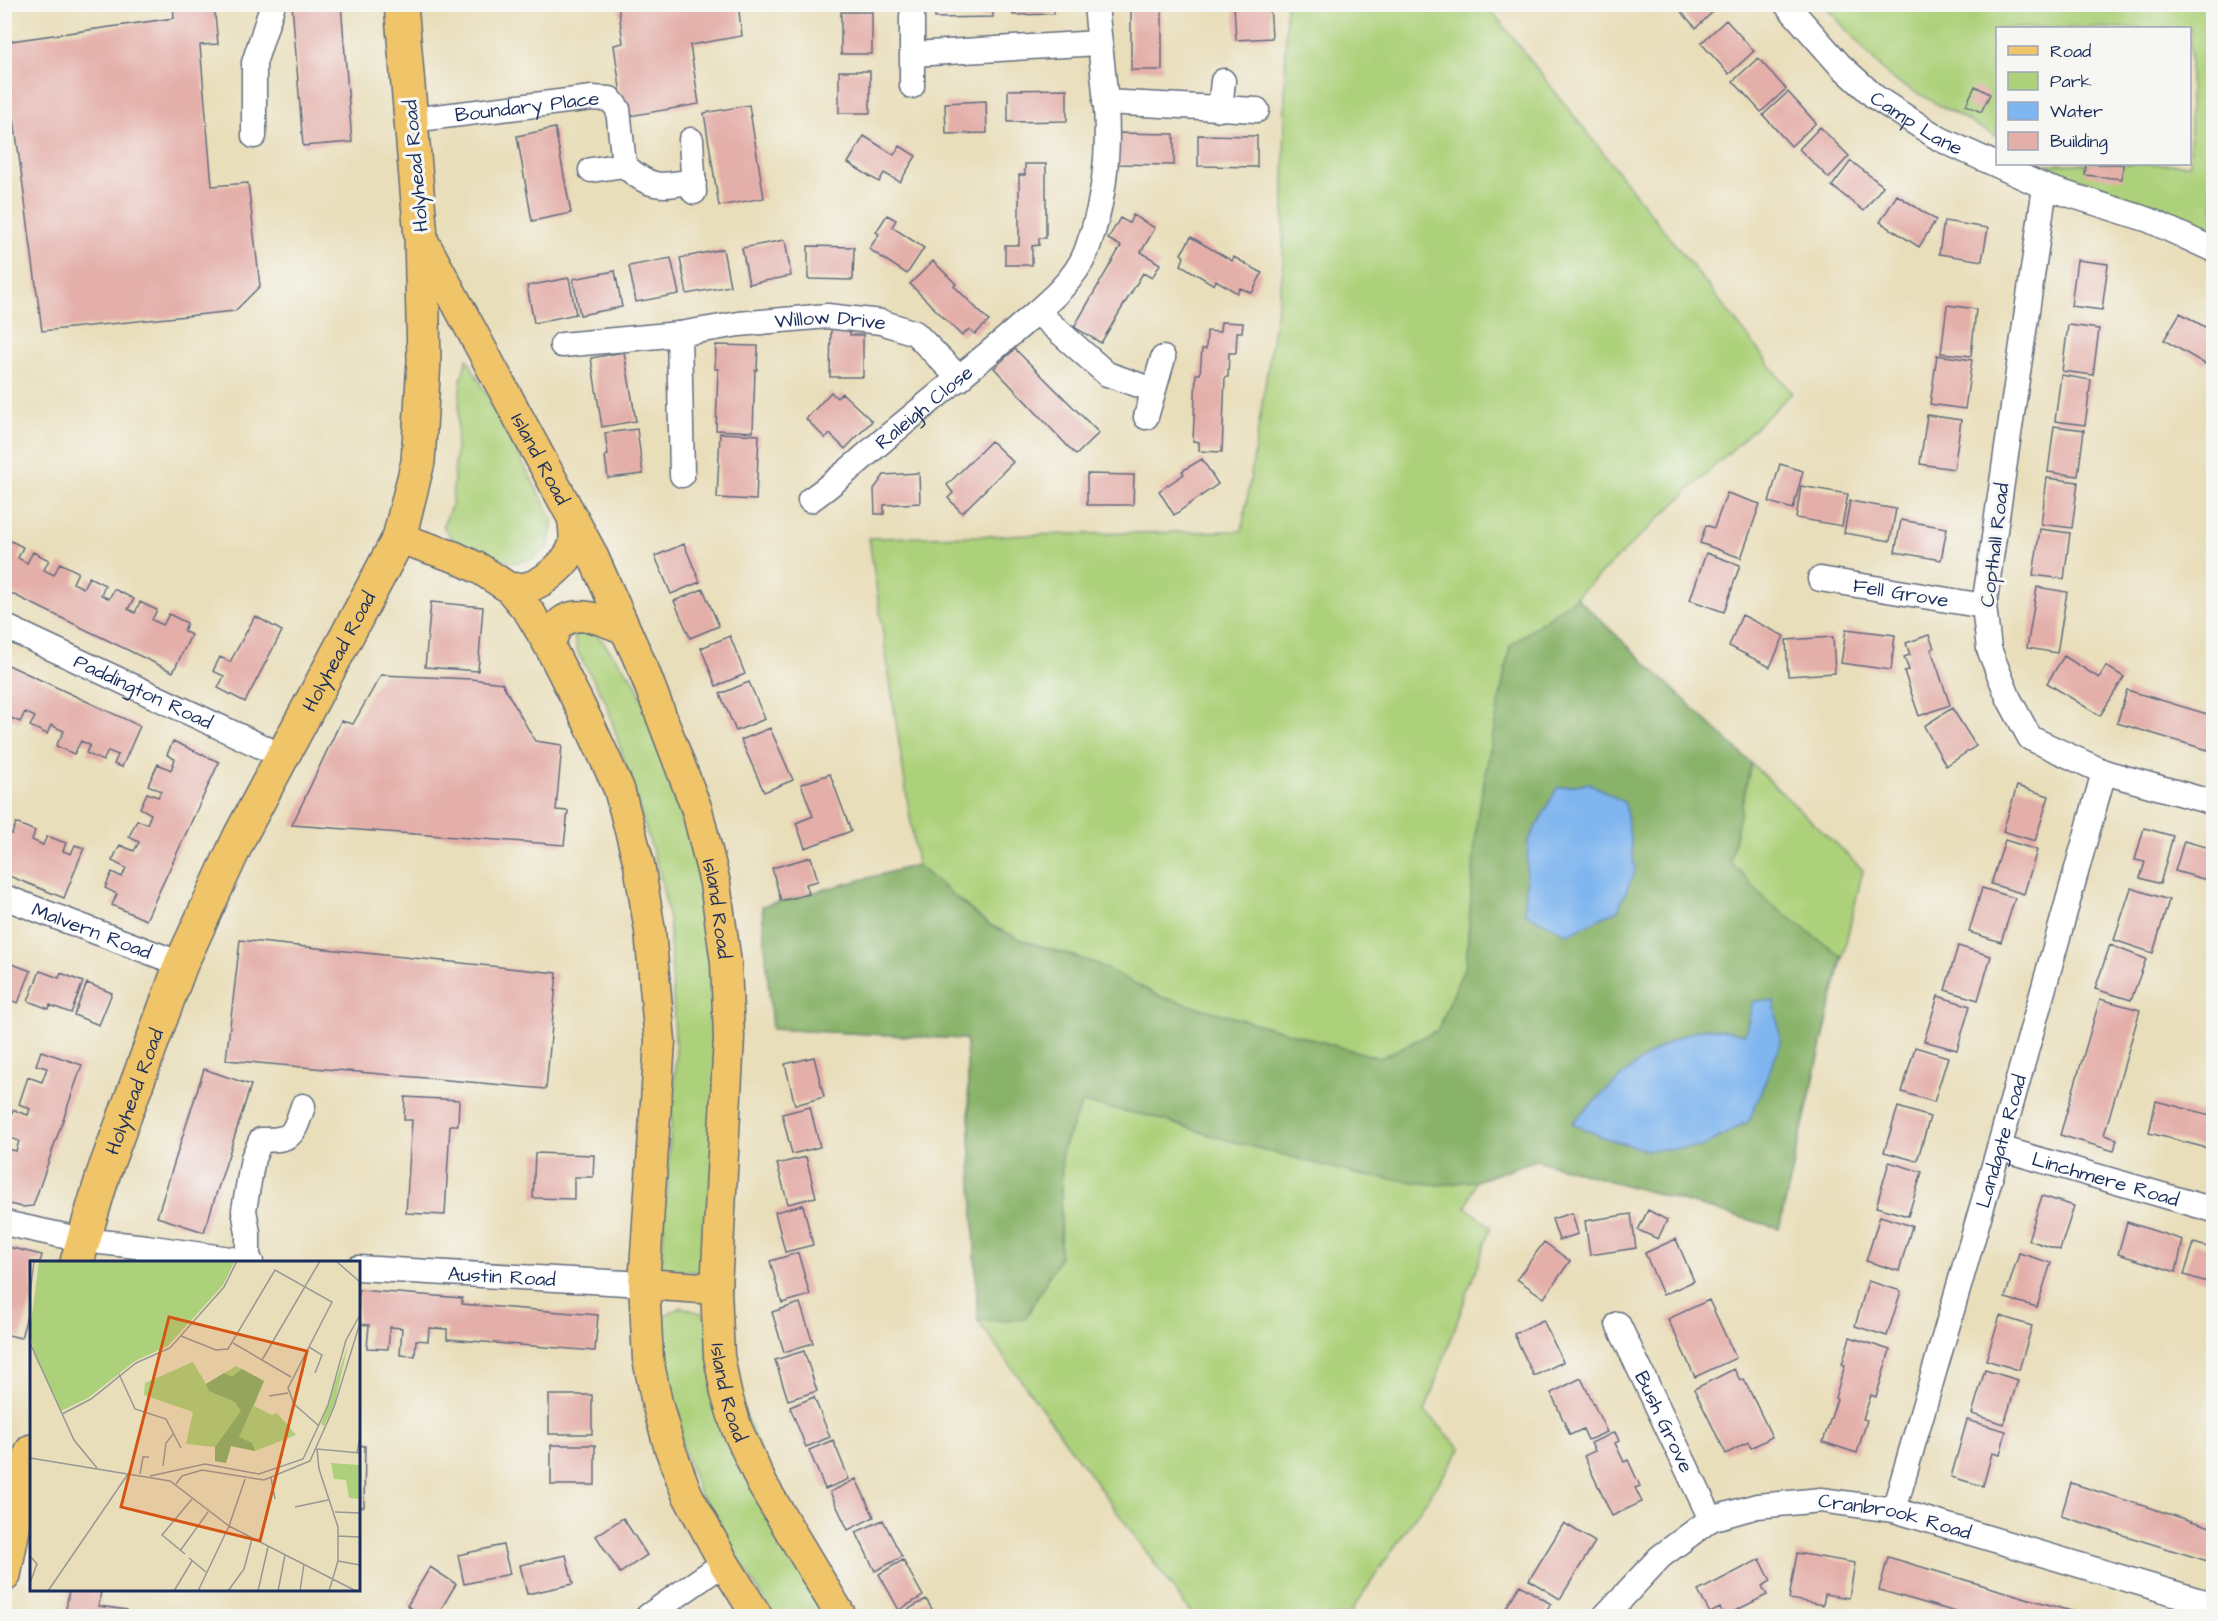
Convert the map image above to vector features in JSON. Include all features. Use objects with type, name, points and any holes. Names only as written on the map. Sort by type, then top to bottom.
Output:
[{"type":"highway","name":"Holyhead Road","points":[[80,1251],[104,1172],[181,964],[240,836],[399,538],[418,462],[424,360],[421,237],[401,4]]},
{"type":"highway","points":[[4,1575],[9,1523],[30,1457]]},
{"type":"main road","name":"Island Road","points":[[421,237],[591,552],[644,671],[697,810],[717,894],[726,963],[729,1036],[716,1289],[719,1356],[726,1393],[737,1429],[762,1484],[841,1617]]},
{"type":"main road","points":[[509,588],[535,585],[567,557],[574,542],[573,519]]},
{"type":"main road","points":[[399,538],[455,557],[480,569],[509,588],[530,613],[549,645],[619,789],[639,864],[650,931],[660,1041],[644,1284],[648,1359],[669,1446],[687,1494],[724,1563],[757,1617]]},
{"type":"main road","points":[[549,645],[558,626],[572,617],[605,620],[624,630]]},
{"type":"main road","points":[[644,1284],[716,1289]]},
{"type":"street","points":[[254,136],[254,63],[273,4]]},
{"type":"street","name":"Raleigh Close","points":[[810,500],[830,487],[1037,312],[1064,286],[1085,254],[1098,212],[1106,158],[1105,102],[1096,4]]},
{"type":"street","name":"Camp Lane","points":[[1786,4],[1839,64],[1875,97],[1940,139],[1996,165]]},
{"type":"street","points":[[912,16],[912,86]]},
{"type":"street","points":[[913,54],[1099,43]]},
{"type":"street","points":[[1220,108],[1223,81]]},
{"type":"street","name":"Boundary Place","points":[[411,120],[592,98],[610,99],[618,109],[624,165]]},
{"type":"street","points":[[1105,102],[1257,110]]},
{"type":"street","points":[[591,170],[624,165],[639,178],[653,185],[694,187],[691,140]]},
{"type":"street","name":"Camp Lane","points":[[1997,165],[2045,187],[2149,220],[2214,250]]},
{"type":"street","name":"Copthall Road","points":[[2045,187],[1984,606],[1989,649],[2010,699],[2030,738],[2104,772],[2214,803]]},
{"type":"street","points":[[1037,312],[1107,374],[1154,390]]},
{"type":"street","name":"Willow Drive","points":[[562,345],[827,316],[881,321],[915,333],[960,379]]},
{"type":"street","points":[[679,334],[682,475]]},
{"type":"street","points":[[1146,417],[1163,358]]},
{"type":"street","name":"Fell Grove","points":[[1820,579],[1984,606]]},
{"type":"street","name":"Paddington Road","points":[[4,626],[284,757]]},
{"type":"street","name":"Landgate Road","points":[[1894,1510],[1999,1149],[2104,772]]},
{"type":"street","name":"Malvern Road","points":[[4,897],[181,964]]},
{"type":"street","points":[[250,1261],[244,1210],[253,1158],[261,1140],[283,1140],[295,1130],[303,1106]]},
{"type":"street","name":"Linchmere Road","points":[[1999,1149],[2214,1210]]},
{"type":"street","points":[[4,1223],[80,1251],[235,1261]]},
{"type":"street","name":"Austin Road","points":[[360,1268],[644,1284]]},
{"type":"street","name":"Bush Grove","points":[[1618,1324],[1711,1519]]},
{"type":"street","name":"Cranbrook Road","points":[[1605,1617],[1660,1557],[1711,1519],[1757,1506],[1821,1500],[1894,1510],[2214,1605]]},
{"type":"street","points":[[648,1617],[724,1563]]},
{"type":"green space","points":[[1286,5],[1487,5],[1792,393],[1576,597],[1863,870],[1779,1228],[1536,1160],[1476,1181],[1466,1207],[1491,1227],[1425,1411],[1461,1449],[1348,1616],[1193,1616],[978,1321],[966,1039],[772,1029],[762,906],[917,865],[869,538],[1242,531],[1283,271]]},
{"type":"green space","points":[[1824,5],[2213,5],[2213,228],[2061,172],[2048,165],[2191,165],[2191,27],[1996,27],[1996,136],[1890,78]]},
{"type":"green space","points":[[467,358],[553,520],[548,547],[531,559],[513,563],[453,540],[443,526],[452,504],[461,380]]},
{"type":"green space","points":[[1576,597],[1751,763],[1730,861],[1768,902],[1842,956],[1779,1228],[1536,1160],[1475,1181],[1439,1185],[1359,1175],[1220,1138],[1150,1116],[1082,1103],[1062,1150],[1060,1257],[1025,1319],[978,1321],[966,1039],[772,1029],[762,906],[917,865],[988,924],[1022,940],[1095,963],[1161,997],[1380,1058],[1438,1030],[1466,963],[1477,817],[1510,646]],"holes":[[[1705,1028],[1745,1034],[1647,1150],[1605,1138],[1572,1123],[1600,1097]]]},
{"type":"green space","points":[[590,630],[599,637],[635,682],[692,823],[716,961],[716,1101],[707,1272],[661,1270],[676,1055],[669,920],[661,878],[606,702],[578,653],[574,636]]},
{"type":"green space","points":[[681,1307],[704,1314],[828,1616],[774,1616],[699,1493],[665,1394],[657,1325],[663,1316]]},
{"type":"water","points":[[1589,783],[1625,803],[1635,871],[1618,910],[1568,934],[1525,913],[1528,842],[1557,788]]},
{"type":"water","points":[[1753,1001],[1774,1001],[1781,1043],[1749,1121],[1702,1147],[1647,1150],[1605,1138],[1572,1123],[1616,1081],[1667,1043],[1703,1029],[1745,1034]]},
{"type":"building","points":[[292,4],[341,4],[352,142],[303,146]]},
{"type":"building","points":[[618,4],[738,4],[742,36],[690,45],[699,104],[624,117],[614,45],[623,43]]},
{"type":"building","points":[[934,4],[993,4],[993,17],[935,18]]},
{"type":"building","points":[[1270,4],[1272,38],[1236,40],[1234,5]]},
{"type":"building","points":[[1674,4],[1721,4],[1696,28]]},
{"type":"building","points":[[173,5],[214,5],[218,44],[200,45],[212,186],[248,183],[260,286],[235,311],[42,331],[4,42],[174,18]]},
{"type":"building","points":[[1012,5],[1054,5],[1054,14],[1013,15]]},
{"type":"building","points":[[1131,9],[1162,9],[1162,70],[1131,70]]},
{"type":"building","points":[[841,12],[872,12],[872,54],[841,54]]},
{"type":"building","points":[[1726,20],[1754,51],[1729,74],[1701,43]]},
{"type":"building","points":[[1758,58],[1786,89],[1761,112],[1733,81]]},
{"type":"building","points":[[839,71],[870,71],[870,113],[839,113]]},
{"type":"building","points":[[1975,86],[1990,94],[1981,112],[1966,105]]},
{"type":"building","points":[[1067,89],[1067,121],[1008,122],[1008,90]]},
{"type":"building","points":[[1788,92],[1816,123],[1791,146],[1763,115]]},
{"type":"building","points":[[986,101],[987,133],[946,134],[945,103]]},
{"type":"building","points":[[749,105],[764,198],[719,206],[704,113]]},
{"type":"building","points":[[1820,127],[1849,156],[1829,178],[1799,149]]},
{"type":"building","points":[[555,128],[571,213],[532,221],[517,136]]},
{"type":"building","points":[[1115,133],[1174,134],[1174,165],[1115,164]]},
{"type":"building","points":[[1198,135],[1257,136],[1257,167],[1198,166]]},
{"type":"building","points":[[864,136],[894,155],[900,146],[916,156],[900,182],[884,173],[879,182],[848,163]]},
{"type":"building","points":[[1851,161],[1883,186],[1864,211],[1832,186]]},
{"type":"building","points":[[1025,164],[1046,164],[1046,238],[1039,238],[1039,245],[1032,246],[1032,265],[1005,265],[1005,245],[1019,245],[1019,175],[1025,175]]},
{"type":"building","points":[[2086,165],[2123,165],[2122,179],[2085,175]]},
{"type":"building","points":[[1897,195],[1936,220],[1919,247],[1880,222]]},
{"type":"building","points":[[887,215],[896,220],[892,227],[924,248],[907,274],[869,249],[879,234],[876,232]]},
{"type":"building","points":[[1133,215],[1155,228],[1141,252],[1160,264],[1152,278],[1143,273],[1101,343],[1074,327],[1121,246],[1108,239],[1120,218],[1129,223]]},
{"type":"building","points":[[1944,221],[1988,228],[1982,261],[1939,254]]},
{"type":"building","points":[[1191,237],[1232,261],[1234,257],[1262,273],[1252,293],[1240,288],[1237,293],[1216,280],[1214,285],[1181,265],[1184,257],[1181,254]]},
{"type":"building","points":[[785,240],[791,276],[749,284],[742,248]]},
{"type":"building","points":[[808,246],[854,247],[853,280],[808,279]]},
{"type":"building","points":[[723,249],[730,286],[687,294],[680,258]]},
{"type":"building","points":[[671,258],[679,294],[636,302],[629,266]]},
{"type":"building","points":[[2077,260],[2108,264],[2102,310],[2071,306]]},
{"type":"building","points":[[933,261],[989,321],[975,334],[969,329],[962,336],[910,284]]},
{"type":"building","points":[[615,271],[622,307],[580,315],[573,279]]},
{"type":"building","points":[[569,278],[576,314],[534,323],[527,286]]},
{"type":"building","points":[[1947,305],[1976,309],[1971,356],[1941,353]]},
{"type":"building","points":[[2180,313],[2214,332],[2214,349],[2205,364],[2164,340]]},
{"type":"building","points":[[1221,322],[1243,323],[1242,332],[1237,332],[1236,353],[1229,353],[1228,377],[1225,377],[1222,452],[1199,451],[1199,442],[1193,441],[1196,374],[1200,374],[1202,349],[1206,349],[1207,331],[1220,332]]},
{"type":"building","points":[[831,325],[850,325],[850,335],[863,335],[863,377],[830,377]]},
{"type":"building","points":[[2068,325],[2099,329],[2093,375],[2062,371]]},
{"type":"building","points":[[716,345],[758,346],[753,432],[716,430],[718,369],[715,369]]},
{"type":"building","points":[[1015,349],[1099,433],[1076,455],[994,368]]},
{"type":"building","points":[[624,352],[636,421],[602,427],[591,358]]},
{"type":"building","points":[[1937,355],[1972,360],[1965,409],[1930,404]]},
{"type":"building","points":[[2061,375],[2091,380],[2085,425],[2055,421]]},
{"type":"building","points":[[831,392],[837,398],[842,393],[872,421],[845,449],[830,434],[825,438],[806,419]]},
{"type":"building","points":[[1927,415],[1961,420],[1954,469],[1920,464]]},
{"type":"building","points":[[2054,426],[2084,430],[2078,476],[2048,472]]},
{"type":"building","points":[[637,429],[643,474],[608,478],[605,433]]},
{"type":"building","points":[[720,433],[759,435],[756,500],[717,498]]},
{"type":"building","points":[[991,441],[1013,462],[962,513],[948,498],[953,493],[947,485]]},
{"type":"building","points":[[1202,459],[1218,484],[1174,515],[1159,491],[1184,474],[1182,471]]},
{"type":"building","points":[[1780,464],[1803,471],[1793,509],[1769,502]]},
{"type":"building","points":[[919,473],[920,503],[884,505],[884,514],[875,514],[874,489],[884,475]]},
{"type":"building","points":[[1087,474],[1134,475],[1133,505],[1087,505]]},
{"type":"building","points":[[2047,478],[2078,482],[2072,528],[2041,524]]},
{"type":"building","points":[[1801,486],[1848,494],[1842,526],[1796,518]]},
{"type":"building","points":[[1727,493],[1760,504],[1741,558],[1700,543],[1706,525],[1714,528]]},
{"type":"building","points":[[1850,501],[1896,509],[1890,541],[1844,533]]},
{"type":"building","points":[[1901,520],[1947,528],[1941,560],[1895,552]]},
{"type":"building","points":[[2040,529],[2070,533],[2064,579],[2033,575]]},
{"type":"building","points":[[7,539],[23,547],[18,558],[27,563],[33,552],[49,560],[44,570],[54,575],[60,563],[78,572],[73,583],[83,588],[89,577],[105,585],[101,595],[109,599],[114,589],[134,599],[128,609],[135,613],[140,602],[157,610],[152,620],[163,625],[169,614],[187,623],[184,631],[191,635],[173,672],[4,590],[4,544]]},
{"type":"building","points":[[684,544],[700,582],[671,594],[655,556]]},
{"type":"building","points":[[1706,553],[1740,565],[1724,612],[1690,600]]},
{"type":"building","points":[[2037,587],[2067,592],[2057,653],[2027,648]]},
{"type":"building","points":[[703,589],[719,626],[690,638],[674,601]]},
{"type":"building","points":[[431,602],[483,607],[478,671],[425,667]]},
{"type":"building","points":[[1742,615],[1784,636],[1770,667],[1729,646]]},
{"type":"building","points":[[255,616],[282,631],[245,702],[218,688],[224,676],[213,671],[220,657],[230,662]]},
{"type":"building","points":[[1846,629],[1895,635],[1891,670],[1841,663]]},
{"type":"building","points":[[1929,635],[1934,648],[1931,649],[1950,705],[1919,716],[1904,671],[1909,670],[1904,657],[1910,655],[1906,643]]},
{"type":"building","points":[[730,636],[745,674],[716,686],[701,648]]},
{"type":"building","points":[[1833,637],[1835,673],[1788,676],[1786,640]]},
{"type":"building","points":[[2064,656],[2099,678],[2106,666],[2124,677],[2100,716],[2047,683]]},
{"type":"building","points":[[4,663],[140,726],[122,767],[114,764],[118,755],[108,751],[103,761],[86,753],[90,745],[81,741],[74,754],[56,746],[64,731],[51,725],[47,734],[30,726],[35,717],[25,712],[20,722],[4,715],[7,705],[4,703]]},
{"type":"building","points":[[381,675],[471,679],[502,683],[535,741],[562,745],[556,810],[568,811],[564,845],[292,825],[341,721],[353,724]]},
{"type":"building","points":[[749,682],[765,719],[736,731],[720,694]]},
{"type":"building","points":[[2127,690],[2214,716],[2214,733],[2208,750],[2117,723]]},
{"type":"building","points":[[1952,708],[1976,746],[1946,766],[1924,726]]},
{"type":"building","points":[[770,728],[793,780],[764,792],[741,740]]},
{"type":"building","points":[[173,741],[219,762],[146,920],[112,905],[117,894],[105,888],[112,872],[122,877],[126,868],[112,861],[120,845],[134,851],[139,842],[129,837],[137,820],[147,824],[151,814],[140,808],[147,793],[158,797],[161,791],[148,785],[158,764],[171,770],[175,759],[167,755]]},
{"type":"building","points":[[830,774],[851,831],[805,848],[796,823],[813,816],[801,784]]},
{"type":"building","points":[[2017,786],[2049,796],[2035,841],[2003,831]]},
{"type":"building","points":[[16,823],[35,831],[32,840],[43,845],[47,836],[66,843],[63,851],[71,854],[75,845],[84,848],[64,898],[4,874],[4,831],[12,834]]},
{"type":"building","points":[[2144,828],[2173,836],[2160,884],[2140,878],[2145,862],[2135,860]]},
{"type":"building","points":[[2005,840],[2037,850],[2024,894],[1991,884]]},
{"type":"building","points":[[2184,841],[2214,849],[2214,882],[2175,871]]},
{"type":"building","points":[[811,857],[818,881],[806,884],[809,894],[781,901],[772,868]]},
{"type":"building","points":[[1982,888],[2015,898],[2001,942],[1969,932]]},
{"type":"building","points":[[2131,888],[2169,900],[2153,953],[2114,940]]},
{"type":"building","points":[[240,940],[557,973],[546,1089],[226,1060]]},
{"type":"building","points":[[2110,945],[2146,959],[2131,1000],[2095,989]]},
{"type":"building","points":[[1958,946],[1991,956],[1978,1000],[1945,990]]},
{"type":"building","points":[[4,961],[31,971],[18,1003],[4,998]]},
{"type":"building","points":[[40,971],[59,978],[61,973],[83,982],[71,1013],[50,1005],[49,1009],[28,1001]]},
{"type":"building","points":[[87,983],[112,993],[99,1025],[74,1015]]},
{"type":"building","points":[[1938,996],[1970,1006],[1957,1050],[1924,1041]]},
{"type":"building","points":[[2100,999],[2140,1010],[2104,1135],[2117,1139],[2114,1151],[2060,1135]]},
{"type":"building","points":[[1915,1047],[1948,1057],[1934,1102],[1902,1092]]},
{"type":"building","points":[[41,1051],[82,1065],[33,1206],[22,1207],[5,1203],[4,1148],[16,1151],[19,1141],[4,1136],[4,1134],[13,1110],[28,1115],[30,1109],[19,1104],[28,1077],[42,1082],[47,1068],[36,1065]]},
{"type":"building","points":[[814,1057],[824,1097],[795,1105],[785,1064]]},
{"type":"building","points":[[204,1069],[251,1085],[204,1232],[157,1217]]},
{"type":"building","points":[[405,1097],[459,1100],[458,1125],[450,1125],[445,1215],[406,1213],[412,1120],[404,1120]]},
{"type":"building","points":[[2156,1101],[2214,1116],[2214,1141],[2211,1149],[2149,1133]]},
{"type":"building","points":[[810,1107],[820,1147],[792,1154],[782,1114]]},
{"type":"building","points":[[1898,1107],[1930,1117],[1917,1161],[1884,1152]]},
{"type":"building","points":[[535,1153],[594,1155],[593,1177],[574,1177],[574,1199],[533,1198]]},
{"type":"building","points":[[806,1157],[816,1197],[788,1204],[777,1164]]},
{"type":"building","points":[[1889,1162],[1922,1172],[1908,1216],[1876,1207]]},
{"type":"building","points":[[2042,1196],[2074,1206],[2060,1250],[2028,1240]]},
{"type":"building","points":[[803,1205],[813,1245],[785,1252],[775,1212]]},
{"type":"building","points":[[1648,1210],[1667,1220],[1658,1239],[1638,1230]]},
{"type":"building","points":[[1572,1213],[1578,1234],[1559,1240],[1552,1219]]},
{"type":"building","points":[[1631,1214],[1636,1248],[1590,1255],[1585,1221]]},
{"type":"building","points":[[1880,1216],[1912,1226],[1899,1271],[1866,1261]]},
{"type":"building","points":[[2127,1222],[2183,1240],[2176,1272],[2118,1254]]},
{"type":"building","points":[[1676,1239],[1694,1281],[1663,1295],[1645,1253]]},
{"type":"building","points":[[1544,1242],[1570,1261],[1544,1298],[1517,1279]]},
{"type":"building","points":[[2194,1243],[2214,1249],[2214,1284],[2184,1275]]},
{"type":"building","points":[[4,1246],[42,1255],[40,1261],[30,1261],[30,1304],[21,1338],[4,1334]]},
{"type":"building","points":[[798,1253],[810,1295],[782,1303],[770,1261]]},
{"type":"building","points":[[2019,1253],[2051,1263],[2037,1307],[2005,1298]]},
{"type":"building","points":[[1868,1281],[1901,1291],[1887,1336],[1855,1326]]},
{"type":"building","points":[[360,1290],[462,1298],[462,1304],[598,1315],[595,1351],[447,1339],[447,1329],[429,1328],[428,1341],[416,1340],[415,1356],[400,1355],[402,1328],[390,1327],[388,1349],[367,1348],[369,1325],[360,1324]]},
{"type":"building","points":[[1709,1300],[1736,1358],[1695,1377],[1668,1319]]},
{"type":"building","points":[[800,1303],[813,1343],[784,1352],[772,1312]]},
{"type":"building","points":[[2000,1316],[2032,1326],[2019,1370],[1986,1360]]},
{"type":"building","points":[[1543,1320],[1563,1362],[1534,1376],[1514,1334]]},
{"type":"building","points":[[1850,1337],[1890,1350],[1876,1397],[1871,1395],[1863,1419],[1867,1420],[1857,1453],[1823,1442],[1837,1399],[1835,1398],[1845,1365],[1842,1364]]},
{"type":"building","points":[[804,1351],[817,1391],[788,1400],[775,1360]]},
{"type":"building","points":[[1734,1369],[1740,1380],[1744,1379],[1772,1437],[1751,1448],[1748,1442],[1726,1454],[1694,1389]]},
{"type":"building","points":[[1985,1370],[2018,1380],[2004,1424],[1972,1414]]},
{"type":"building","points":[[1581,1378],[1607,1432],[1588,1440],[1583,1429],[1570,1435],[1551,1393]]},
{"type":"building","points":[[549,1395],[592,1395],[592,1434],[549,1434]]},
{"type":"building","points":[[814,1397],[830,1437],[806,1447],[790,1407]]},
{"type":"building","points":[[1967,1420],[2006,1431],[2000,1455],[1992,1453],[1983,1486],[1951,1477]]},
{"type":"building","points":[[1615,1432],[1619,1441],[1615,1443],[1624,1462],[1628,1460],[1640,1486],[1635,1488],[1642,1502],[1612,1516],[1584,1456],[1595,1451],[1591,1443]]},
{"type":"building","points":[[833,1440],[849,1479],[825,1489],[809,1450]]},
{"type":"building","points":[[360,1445],[365,1446],[364,1507],[360,1507]]},
{"type":"building","points":[[551,1445],[595,1445],[595,1485],[551,1485]]},
{"type":"building","points":[[856,1479],[874,1517],[848,1530],[830,1492]]},
{"type":"building","points":[[2071,1483],[2214,1528],[2214,1563],[2061,1516]]},
{"type":"building","points":[[623,1518],[647,1555],[620,1573],[596,1536]]},
{"type":"building","points":[[883,1520],[902,1557],[875,1571],[856,1532]]},
{"type":"building","points":[[1564,1523],[1595,1542],[1560,1599],[1529,1580]]},
{"type":"building","points":[[503,1545],[510,1574],[464,1584],[458,1555]]},
{"type":"building","points":[[1797,1553],[1855,1563],[1849,1598],[1825,1594],[1823,1605],[1789,1599]]},
{"type":"building","points":[[566,1555],[573,1584],[527,1594],[520,1565]]},
{"type":"building","points":[[1888,1557],[2087,1616],[1970,1616],[1879,1590]]},
{"type":"building","points":[[1760,1559],[1771,1581],[1762,1586],[1767,1595],[1725,1616],[1720,1608],[1710,1613],[1698,1591]]},
{"type":"building","points":[[903,1560],[923,1596],[899,1610],[879,1574]]},
{"type":"building","points":[[430,1567],[456,1584],[437,1616],[425,1616],[407,1606]]},
{"type":"building","points":[[1520,1585],[1551,1604],[1543,1616],[1501,1616]]},
{"type":"building","points":[[69,1591],[101,1591],[99,1606],[127,1610],[126,1616],[65,1616]]},
{"type":"building","points":[[926,1599],[936,1616],[901,1616],[900,1614]]}]
